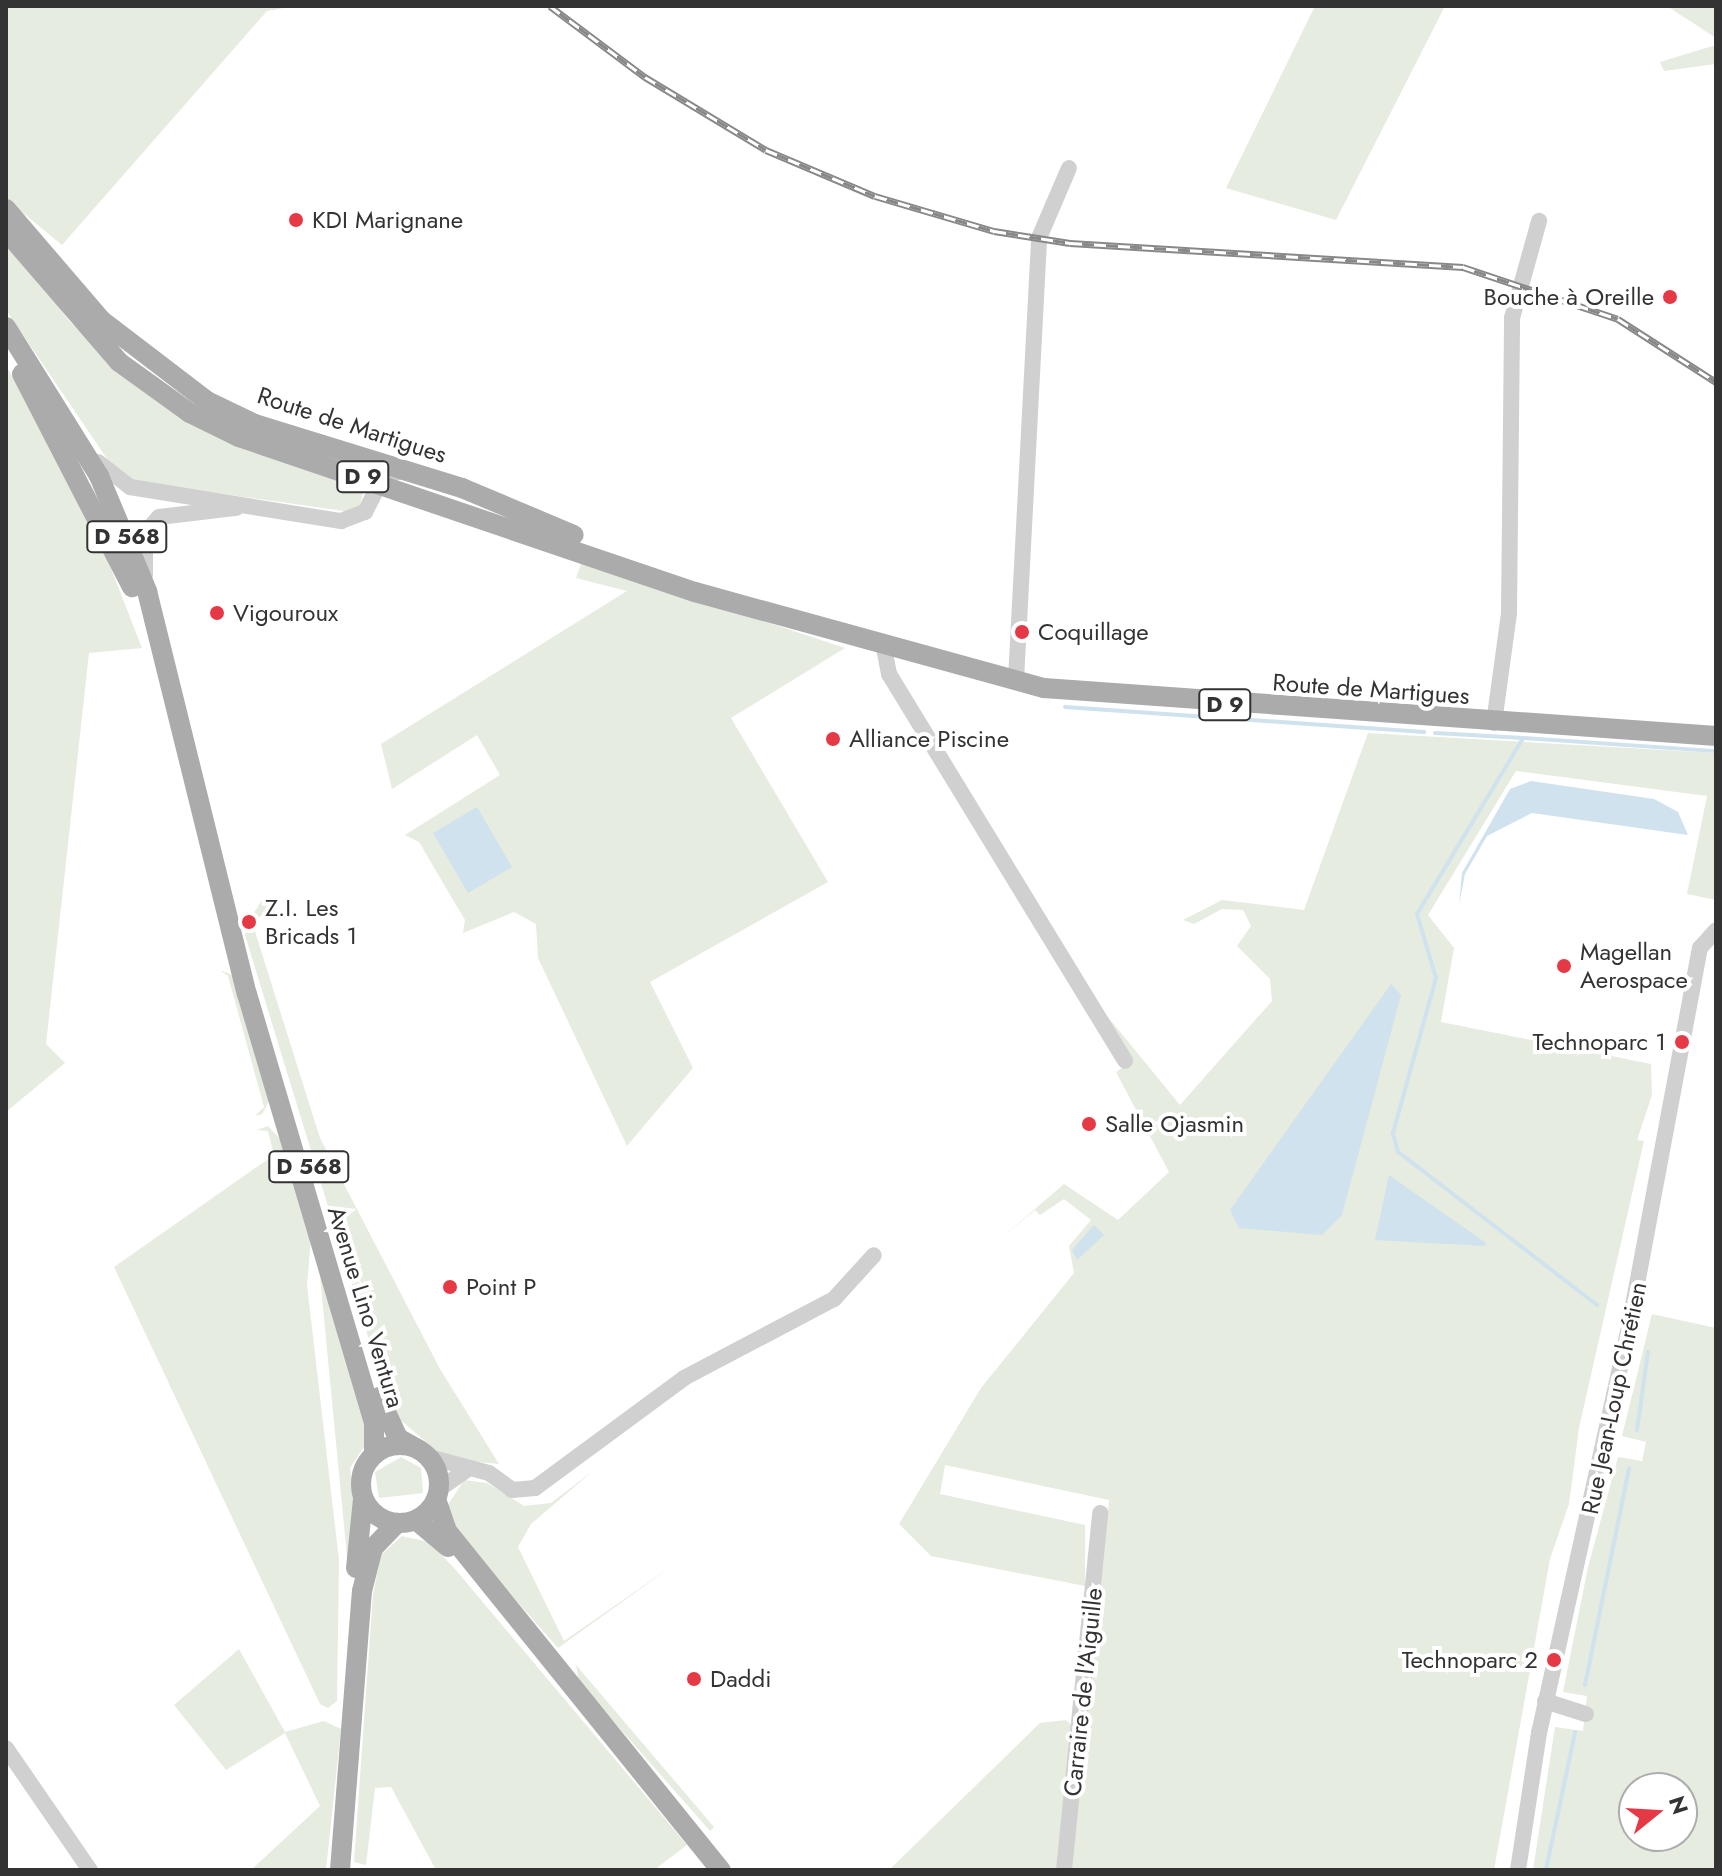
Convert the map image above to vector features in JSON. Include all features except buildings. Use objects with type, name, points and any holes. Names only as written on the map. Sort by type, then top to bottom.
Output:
[{"type":"main road","name":"Route de Martigues","points":[[6,209],[101,320],[207,401],[255,424],[408,471],[788,616]]},
{"type":"main road","name":"Route de Martigues","points":[[6,231],[87,330],[150,387],[239,437],[695,592],[1016,680],[1123,698],[1716,738]]},
{"type":"main road","name":"D 568","points":[[6,327],[73,428],[147,591],[238,951]]},
{"type":"main road","name":"D 568","points":[[6,351],[108,530],[154,641],[192,771]]},
{"type":"main road","name":"Avenue Lino Ventura","points":[[238,951],[384,1413],[398,1438],[423,1453]]},
{"type":"main road","name":"Avenue Lino Ventura","points":[[238,951],[374,1423],[374,1454]]},
{"type":"main road","points":[[354,1687],[353,1582],[363,1499],[362,1472],[374,1454],[391,1445],[423,1453],[447,1531],[721,1870]]},
{"type":"main road","points":[[340,1870],[367,1567],[378,1540],[406,1522],[437,1494]]},
{"type":"main road","points":[[363,1499],[380,1518],[406,1522],[445,1543],[629,1755]]},
{"type":"street","points":[[1016,680],[1039,238],[1069,168]]},
{"type":"street","points":[[1494,723],[1509,613],[1512,318],[1539,221]]},
{"type":"street","points":[[73,428],[121,485],[216,498],[236,508]]},
{"type":"street","points":[[147,591],[143,544],[152,522],[168,513],[236,508],[350,521],[365,512],[377,482],[408,471]]},
{"type":"street","points":[[883,643],[889,674],[1125,1061]]},
{"type":"street","name":"Rue Jean-Loup Chrétien","points":[[1518,1870],[1545,1701],[1629,1327],[1700,948],[1716,930]]},
{"type":"street","points":[[423,1453],[516,1491],[541,1486],[684,1378],[843,1293],[874,1255]]},
{"type":"street","points":[[437,1494],[468,1469]]},
{"type":"street","name":"Carraire de l'Aiguille","points":[[1064,1870],[1100,1513]]},
{"type":"street","points":[[1545,1701],[1586,1714]]},
{"type":"street","points":[[6,1748],[90,1870]]},
{"type":"shaded area","points":[[6,6],[294,6],[267,11],[62,245],[6,199]]},
{"type":"shaded area","points":[[1315,6],[1445,6],[1336,220],[1226,188]]},
{"type":"shaded area","points":[[1667,6],[1716,6],[1716,38]]},
{"type":"shaded area","points":[[1716,45],[1716,64],[1664,71],[1660,62]]},
{"type":"shaded area","points":[[6,237],[70,322],[138,384],[365,488],[359,507],[344,511],[131,481],[114,469],[6,310]]},
{"type":"shaded area","points":[[6,366],[85,502],[142,648],[89,653],[46,1044],[65,1063],[6,1112]]},
{"type":"shaded area","points":[[582,561],[845,648],[731,718],[828,882],[650,982],[693,1068],[627,1146],[538,958],[536,924],[514,912],[463,933],[465,920],[419,842],[405,835],[500,775],[477,735],[392,789],[381,744],[627,591],[576,578]]},
{"type":"shaded area","points":[[1368,733],[1716,753],[1716,900],[1687,894],[1707,796],[1516,771],[1428,915],[1454,948],[1441,1022],[1651,1064],[1652,1095],[1637,1140],[1644,1141],[1579,1428],[1569,1504],[1550,1559],[1494,1870],[1071,1870],[1109,1500],[945,1465],[940,1494],[1085,1525],[1085,1586],[931,1556],[899,1524],[981,1388],[1074,1273],[1069,1246],[1091,1220],[1064,1199],[1040,1215],[1035,1210],[1000,1239],[1064,1184],[1118,1220],[1169,1172],[1116,1072],[1133,1060],[1103,1011],[1180,1105],[1272,1001],[1270,979],[1237,946],[1251,926],[1243,910],[1222,909],[1194,924],[1183,920],[1222,900],[1304,910]]},
{"type":"shaded area","points":[[264,897],[270,910],[252,922],[320,1138],[440,1369],[499,1464],[446,1459],[391,1412],[245,935],[250,919]]},
{"type":"shaded area","points":[[220,970],[237,977],[269,1101],[262,1114],[255,1116],[264,1107],[228,976]]},
{"type":"shaded area","points":[[268,1126],[282,1141],[311,1238],[307,1285],[339,1560],[337,1701],[328,1708],[320,1704],[114,1267],[274,1155],[268,1131],[257,1130]]},
{"type":"shaded area","points":[[319,1266],[368,1424],[366,1444],[350,1468],[355,1511],[348,1567]]},
{"type":"shaded area","points":[[1652,1314],[1716,1328],[1716,1870],[1533,1870],[1555,1727],[1583,1731],[1587,1696],[1563,1692],[1588,1567],[1618,1457],[1642,1461],[1646,1442],[1622,1436]]},
{"type":"shaded area","points":[[401,1457],[421,1468],[423,1493],[379,1498],[375,1472]]},
{"type":"shaded area","points":[[593,1471],[531,1524],[518,1547],[564,1641],[675,1564],[558,1648],[451,1526],[446,1508],[464,1480],[487,1483],[524,1506],[551,1503]]},
{"type":"shaded area","points":[[402,1536],[429,1542],[455,1569],[687,1845],[654,1870],[436,1870],[391,1787],[375,1788],[366,1865],[354,1862],[373,1594],[381,1555]]},
{"type":"shaded area","points":[[239,1649],[285,1732],[324,1721],[341,1729],[326,1870],[251,1870],[320,1806],[285,1733],[226,1770],[174,1705]]},
{"type":"shaded area","points":[[576,1665],[714,1827],[710,1831],[579,1682]]},
{"type":"shaded area","points":[[1066,1720],[1074,1727],[1058,1870],[889,1870],[1040,1723]]},
{"type":"water","points":[[1531,781],[1654,799],[1678,812],[1688,835],[1532,813],[1487,836],[1465,874],[1459,905],[1462,873],[1510,789]]},
{"type":"water","points":[[477,807],[512,867],[468,893],[433,833]]},
{"type":"water","points":[[1391,984],[1401,995],[1342,1215],[1322,1235],[1239,1228],[1230,1210]]},
{"type":"water","points":[[1389,1175],[1486,1243],[1485,1246],[1375,1240]]},
{"type":"water","points":[[1094,1225],[1104,1235],[1077,1260],[1072,1250]]},
{"type":"waterway","points":[[1065,707],[1424,732]]},
{"type":"waterway","points":[[1435,733],[1523,738]]},
{"type":"waterway","points":[[1597,1305],[1398,1152],[1393,1133],[1436,978],[1417,914],[1523,738],[1716,751]]},
{"type":"waterway","points":[[1637,1430],[1648,1352]]},
{"type":"waterway","points":[[1585,1685],[1629,1468]]},
{"type":"waterway","points":[[1546,1870],[1575,1732]]},
{"type":"railway","points":[[550,6],[645,77],[766,150],[875,196],[994,231],[1070,243],[1463,267],[1618,319],[1716,382]]},
{"type":"place","name":"KDI Marignane","points":[[296,220]]},
{"type":"place","name":"Bouche à Oreille","points":[[1670,297]]},
{"type":"place","name":"Vigouroux","points":[[217,613]]},
{"type":"place","name":"Coquillage","points":[[1022,632]]},
{"type":"place","name":"Alliance Piscine","points":[[833,739]]},
{"type":"place","name":"Z.I. Les Bricads 1","points":[[249,922]]},
{"type":"place","name":"Magellan Aerospace","points":[[1564,966]]},
{"type":"place","name":"Technoparc 1","points":[[1682,1042]]},
{"type":"place","name":"Salle Ojasmin","points":[[1089,1124]]},
{"type":"place","name":"Point P","points":[[450,1287]]},
{"type":"place","name":"Technoparc 2","points":[[1554,1660]]},
{"type":"place","name":"Daddi","points":[[694,1679]]}]
